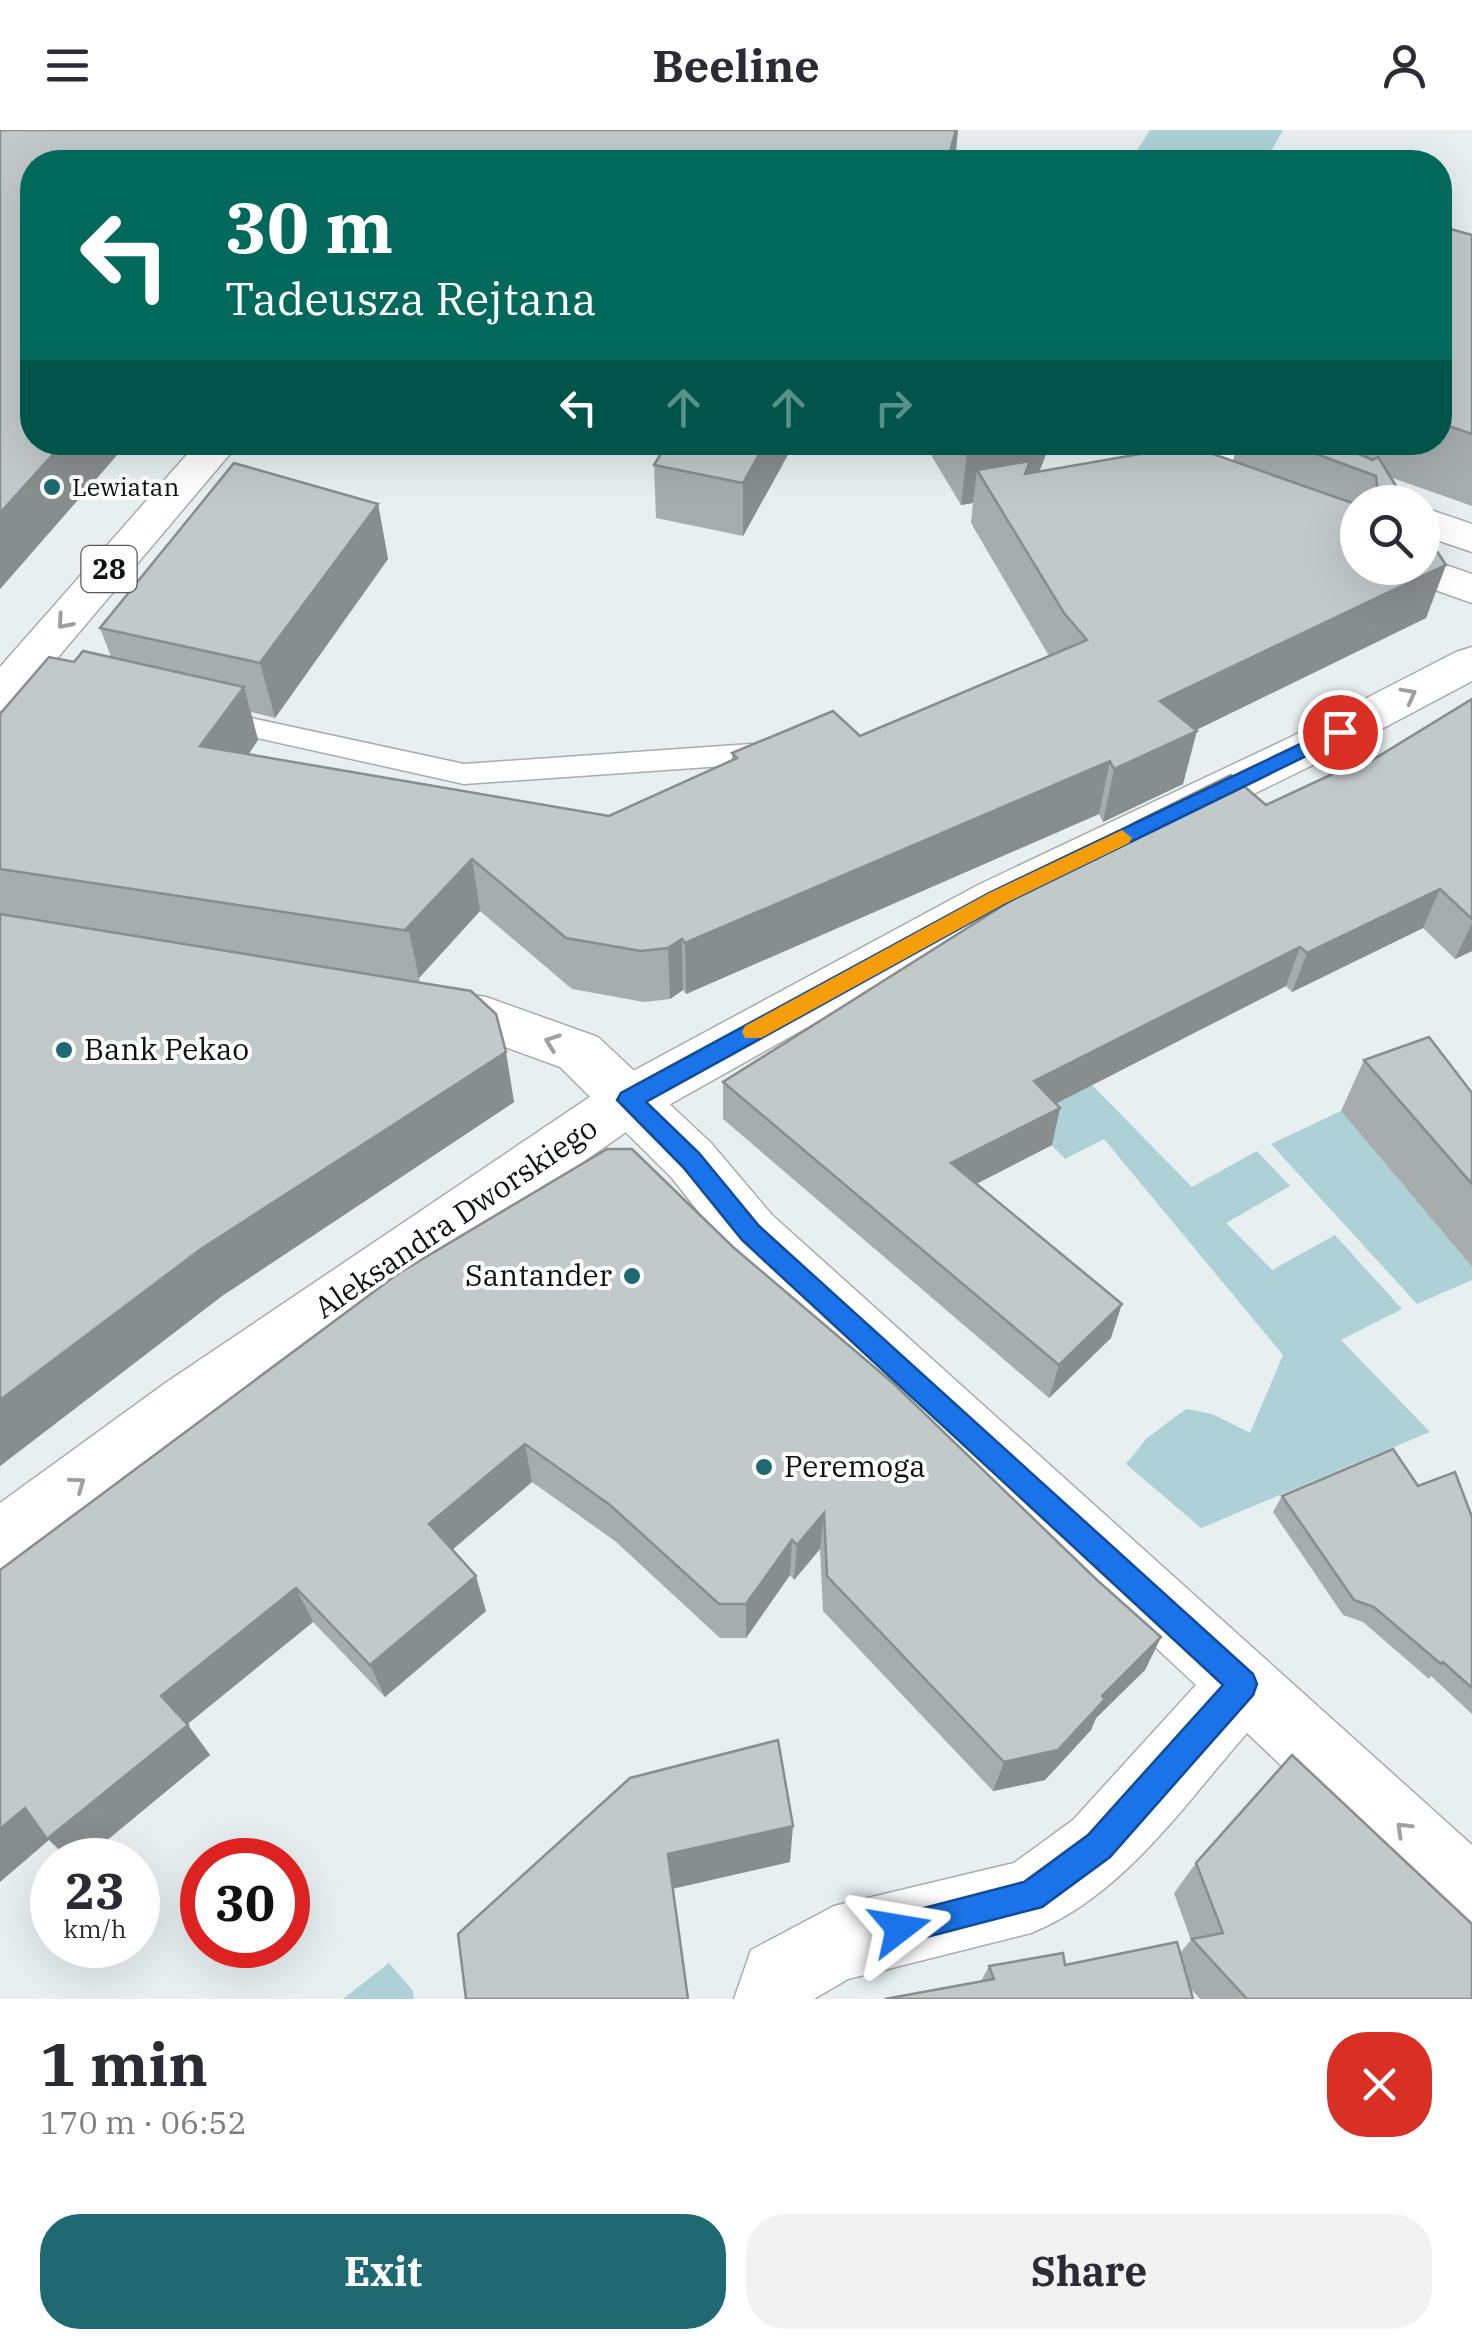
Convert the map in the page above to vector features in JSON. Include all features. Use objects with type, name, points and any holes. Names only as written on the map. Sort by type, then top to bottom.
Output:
[{"type":"street","name":"28","points":[[25,683],[209,455]]},
{"type":"street","points":[[1233,455],[1214,459],[1196,481],[1234,503],[1340,541]]},
{"type":"street","points":[[1243,455],[1340,488]]},
{"type":"street","points":[[1440,527],[1472,539]]},
{"type":"street","points":[[1440,577],[1472,589]]},
{"type":"street","name":"Aleksandra Dworskiego","points":[[0,1542],[186,1404],[629,1100],[996,898],[1308,748],[1472,662]]},
{"type":"street","points":[[380,1001],[486,1018],[579,1052],[691,1160],[751,1233],[1399,1825],[1472,1897]]},
{"type":"street","points":[[773,1999],[778,1977],[834,1944],[1031,1896],[1099,1846],[1243,1684]]},
{"type":"lane","points":[[181,711],[464,774],[751,754]]},
{"type":"shaded area","points":[[1150,130],[1283,130],[1272,150],[1137,150]]},
{"type":"shaded area","points":[[1092,1085],[1192,1187],[1257,1151],[1290,1186],[1226,1223],[1272,1270],[1335,1235],[1402,1309],[1341,1340],[1430,1432],[1201,1528],[1126,1464],[1147,1438],[1186,1409],[1212,1414],[1250,1433],[1283,1355],[1104,1139],[1065,1159],[1026,1119]]},
{"type":"shaded area","points":[[1341,1111],[1472,1267],[1472,1280],[1417,1304],[1271,1144]]},
{"type":"shaded area","points":[[389,1963],[413,1991],[414,1999],[343,1999]]},
{"type":"building","points":[[0,130],[956,130],[950,150],[20,150],[20,455],[52,455],[0,513]]},
{"type":"building","points":[[1452,229],[1472,235],[1472,434],[1452,427]]},
{"type":"building","points":[[660,455],[759,455],[743,483],[654,465]]},
{"type":"building","points":[[1134,455],[1216,455],[1340,499],[1340,585],[1404,585],[1160,701],[1197,731],[1114,769],[1110,761],[668,948],[641,951],[566,938],[472,859],[406,929],[409,931],[0,869],[0,714],[49,657],[74,662],[83,651],[244,687],[200,746],[609,816],[737,758],[732,753],[833,711],[860,736],[1087,640],[1064,613],[977,470],[1030,461],[1025,474]]},
{"type":"building","points":[[1319,455],[1361,455],[1373,460],[1378,457],[1395,485],[1377,485],[1376,476]]},
{"type":"building","points":[[234,463],[378,504],[260,663],[100,628]]},
{"type":"building","points":[[1472,699],[1472,919],[1440,889],[1307,953],[1300,947],[1034,1081],[1060,1108],[951,1163],[1122,1304],[1059,1365],[723,1082],[1134,823],[1231,775],[1266,805],[1356,763],[1361,767]]},
{"type":"building","points":[[0,914],[471,991],[496,1014],[506,1052],[201,1249],[0,1400]]},
{"type":"building","points":[[1429,1037],[1472,1093],[1472,1184],[1364,1060]]},
{"type":"building","points":[[607,1149],[632,1149],[733,1247],[893,1383],[1161,1637],[1102,1696],[1105,1699],[1058,1750],[1004,1762],[827,1576],[824,1513],[797,1545],[792,1540],[746,1604],[719,1604],[610,1505],[525,1444],[429,1524],[476,1576],[370,1665],[296,1588],[161,1696],[188,1725],[48,1838],[25,1808],[0,1829],[0,1570],[399,1273]]},
{"type":"building","points":[[1393,1449],[1418,1486],[1455,1472],[1472,1517],[1472,1688],[1374,1607],[1354,1600],[1282,1496]]},
{"type":"building","points":[[778,1740],[793,1826],[668,1854],[688,1999],[466,1999],[458,1934],[630,1778]]},
{"type":"building","points":[[1292,1755],[1472,1924],[1472,1999],[1247,1999],[1192,1939],[1223,1933],[1196,1863]]},
{"type":"building","points":[[1177,1942],[1193,1999],[885,1999],[994,1979],[989,1966],[1063,1953],[1065,1965]]},
{"type":"slow traffic","points":[[753,1032],[996,898],[1122,838]]},
{"type":"place","name":"Lewiatan","points":[[52,487]]},
{"type":"place","name":"Bank Pekao","points":[[64,1050]]},
{"type":"place","name":"Santander","points":[[632,1276]]},
{"type":"place","name":"Peremoga","points":[[764,1467]]},
{"type":"route","points":[[900,1928],[1031,1896],[1099,1846],[1243,1684],[751,1233],[691,1160],[629,1100],[996,898],[1340,732]]}]
